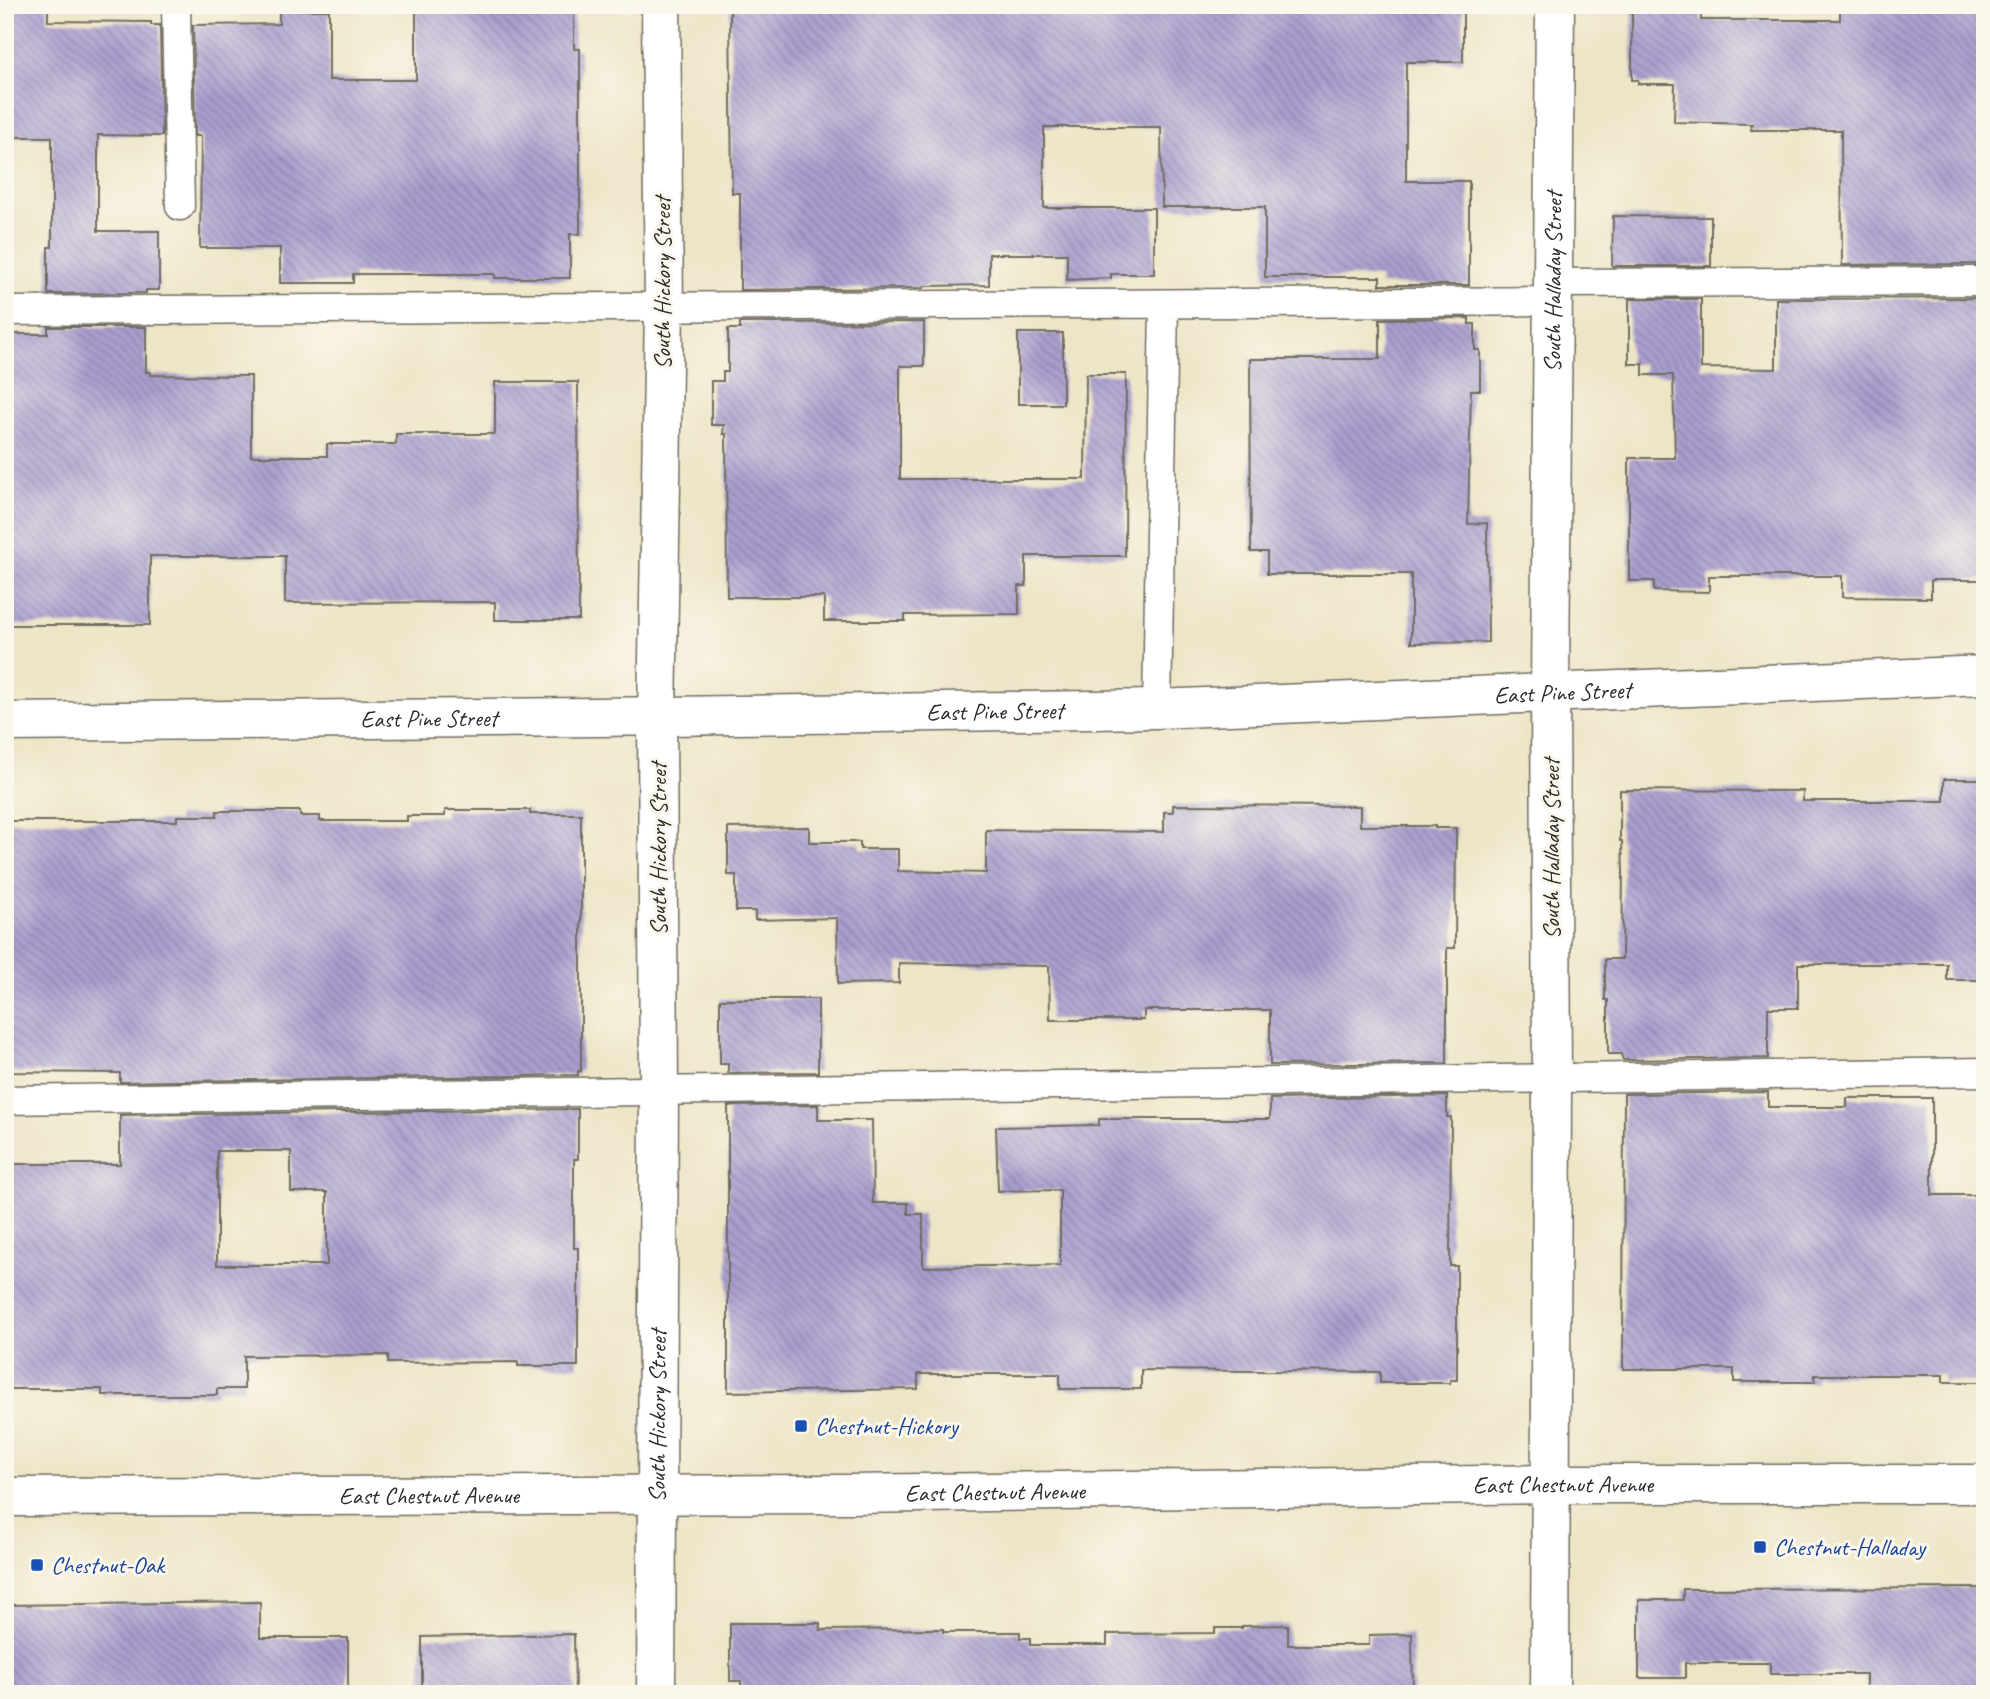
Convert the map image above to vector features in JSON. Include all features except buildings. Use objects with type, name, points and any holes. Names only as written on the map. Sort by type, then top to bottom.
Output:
[{"type":"street","name":"South Hickory Street","points":[[656,1694],[659,1092],[657,717],[664,308],[661,5]]},
{"type":"street","name":"South Halladay Street","points":[[1550,1694],[1552,1079],[1549,692],[1555,5]]},
{"type":"street","name":"East Pine Street","points":[[5,722],[657,717],[1157,709],[1985,675]]},
{"type":"street","name":"East Chestnut Avenue","points":[[5,1497],[656,1495],[1551,1484],[1985,1484]]},
{"type":"lane","points":[[176,5],[180,206]]},
{"type":"lane","points":[[5,312],[1164,304],[1985,281]]},
{"type":"lane","points":[[1157,709],[1164,304]]},
{"type":"lane","points":[[5,1100],[1985,1072]]},
{"type":"place","name":"Chestnut-Hickory","points":[[801,1426]]},
{"type":"place","name":"Chestnut-Halladay","points":[[1760,1547]]},
{"type":"place","name":"Chestnut-Oak","points":[[37,1565]]}]
